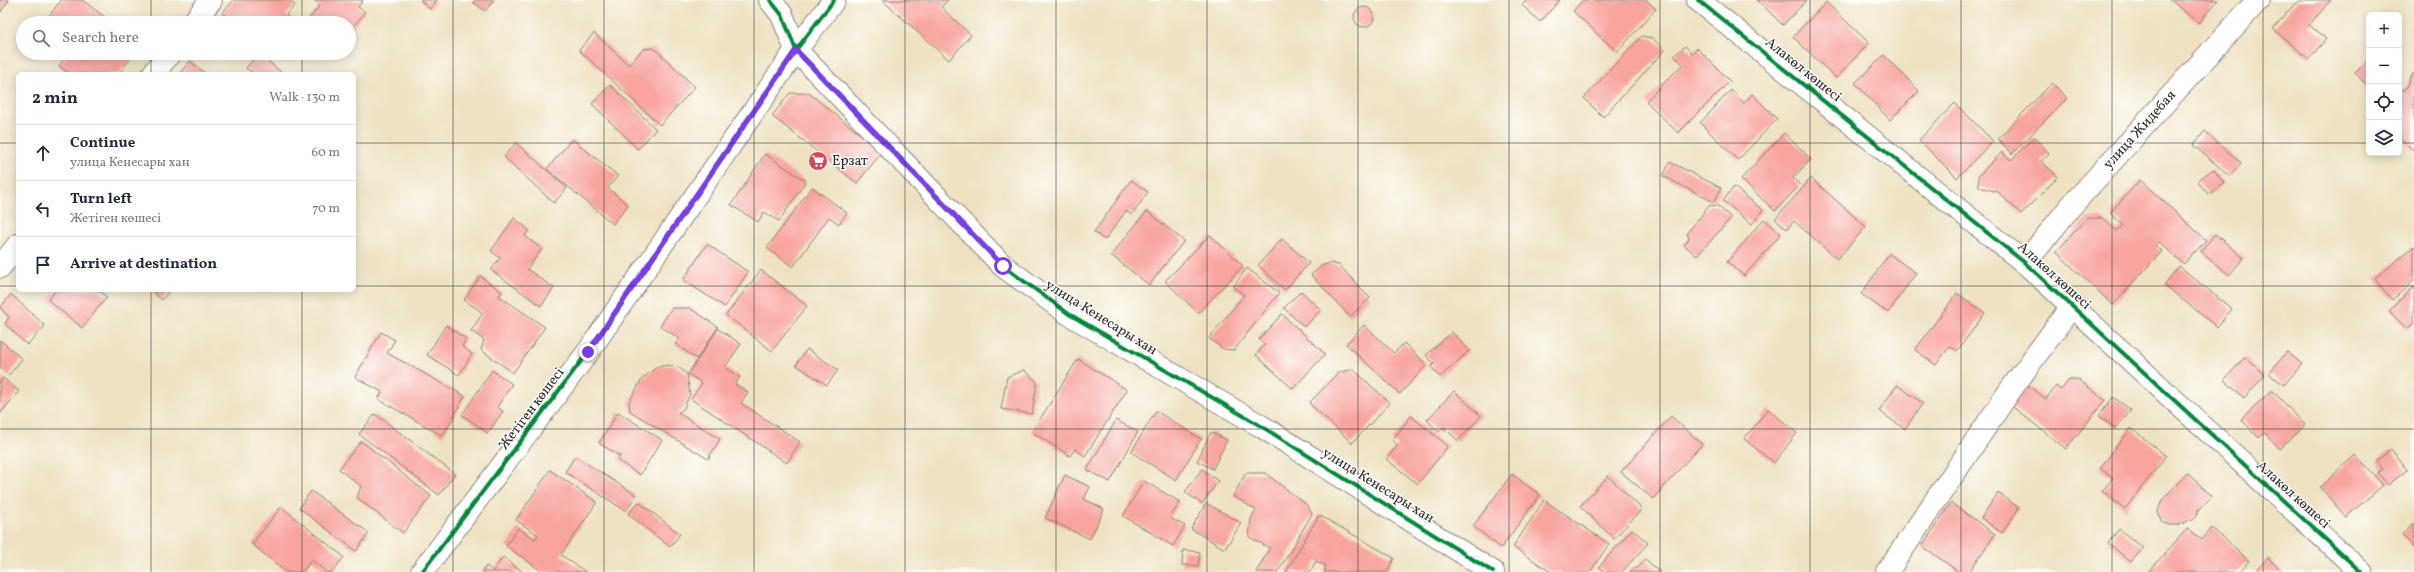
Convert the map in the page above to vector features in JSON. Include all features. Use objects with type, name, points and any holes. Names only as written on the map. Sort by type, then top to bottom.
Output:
[{"type":"street","points":[[199,16],[212,0]]},
{"type":"street","name":"улица Кенесары хан","points":[[770,0],[782,15],[796,50],[1003,266],[1069,314],[1261,426],[1493,572]]},
{"type":"street","name":"Жетіген көшесі","points":[[422,572],[588,352],[796,50],[834,0]]},
{"type":"street","name":"Алакөл көшесі","points":[[1698,0],[2025,263],[2071,307],[2361,572]]},
{"type":"street","name":"улица Жидебая","points":[[2025,263],[2071,206],[2258,0]]},
{"type":"street","points":[[155,72],[164,60]]},
{"type":"street","points":[[0,268],[16,248]]},
{"type":"street","points":[[1887,572],[2010,392],[2071,307]]},
{"type":"building","points":[[0,0],[9,0],[0,13]]},
{"type":"building","points":[[61,0],[82,0],[104,16],[49,16]]},
{"type":"building","points":[[234,0],[289,0],[295,5],[286,15],[287,16],[226,16],[222,13]]},
{"type":"building","points":[[314,0],[363,0],[358,7],[365,12],[356,23],[356,16],[311,16],[320,5]]},
{"type":"building","points":[[420,0],[437,0],[430,9]]},
{"type":"building","points":[[475,0],[494,0],[485,11],[473,2]]},
{"type":"building","points":[[882,0],[948,0],[941,7],[971,35],[949,60]]},
{"type":"building","points":[[1527,0],[1560,0],[1540,22],[1522,5]]},
{"type":"building","points":[[1583,0],[1646,0],[1656,9],[1617,52],[1573,11]]},
{"type":"building","points":[[1757,0],[1807,0],[1783,25]]},
{"type":"building","points":[[2170,0],[2218,0],[2199,23]]},
{"type":"building","points":[[2298,0],[2331,0],[2309,25],[2326,39],[2309,59],[2273,29]]},
{"type":"building","points":[[1826,2],[1869,43],[1836,78],[1793,37]]},
{"type":"building","points":[[1360,7],[1368,7],[1374,13],[1374,21],[1368,27],[1360,27],[1354,21],[1354,13]]},
{"type":"building","points":[[594,33],[629,65],[643,49],[654,48],[695,87],[660,125],[579,50]]},
{"type":"building","points":[[1642,36],[1652,38],[1665,50],[1603,117],[1584,98]]},
{"type":"building","points":[[1685,46],[1692,53],[1697,48],[1730,81],[1678,133],[1646,101],[1683,64],[1674,56]]},
{"type":"building","points":[[1884,55],[1919,91],[1890,120],[1855,83]]},
{"type":"building","points":[[63,60],[129,60],[120,72],[67,72],[59,66]]},
{"type":"building","points":[[252,60],[266,60],[281,72],[252,72],[246,68]]},
{"type":"building","points":[[190,61],[204,72],[181,72]]},
{"type":"building","points":[[2366,62],[2366,85],[2355,73]]},
{"type":"building","points":[[2414,73],[2414,151],[2402,139],[2402,91],[2408,86],[2410,77]]},
{"type":"building","points":[[2052,83],[2067,98],[2012,154],[1998,139]]},
{"type":"building","points":[[610,85],[656,129],[638,149],[592,104]]},
{"type":"building","points":[[1731,90],[1744,103],[1752,94],[1777,119],[1738,160],[1700,123]]},
{"type":"building","points":[[790,93],[809,93],[882,152],[857,183],[772,116]]},
{"type":"building","points":[[1955,103],[1993,141],[1957,178],[1919,140]]},
{"type":"building","points":[[2205,131],[2241,163],[2230,176],[2193,145]]},
{"type":"building","points":[[1784,133],[1811,159],[1793,178],[1800,185],[1775,211],[1741,179]]},
{"type":"building","points":[[2034,137],[2049,153],[2041,161],[2058,177],[2021,214],[1998,192],[1979,187],[1978,176],[2002,152],[2011,160]]},
{"type":"building","points":[[572,139],[618,176],[608,188],[628,205],[613,224],[547,169]]},
{"type":"building","points":[[516,143],[567,188],[554,203],[504,157]]},
{"type":"building","points":[[765,154],[806,181],[779,221],[764,212],[758,222],[731,205]]},
{"type":"building","points":[[1670,162],[1721,188],[1714,202],[1663,176]]},
{"type":"building","points":[[2213,169],[2224,183],[2209,195],[2197,181]]},
{"type":"building","points":[[1811,178],[1866,227],[1837,259],[1794,221],[1787,229],[1775,219]]},
{"type":"building","points":[[1131,180],[1148,192],[1132,215],[1126,211],[1105,240],[1094,232]]},
{"type":"building","points":[[2140,180],[2206,240],[2184,264],[2159,242],[2155,245],[2162,251],[2113,305],[2056,252],[2087,218],[2102,218],[2117,231],[2123,225],[2110,213]]},
{"type":"building","points":[[812,187],[847,213],[839,224],[829,217],[793,267],[767,248]]},
{"type":"building","points":[[1734,187],[1763,210],[1752,224],[1723,201]]},
{"type":"building","points":[[1710,205],[1718,206],[1731,218],[1697,256],[1684,245],[1689,239],[1687,233]]},
{"type":"building","points":[[1147,211],[1184,241],[1149,285],[1111,255]]},
{"type":"building","points":[[514,218],[529,230],[525,236],[542,249],[527,269],[554,288],[541,306],[491,270],[500,258],[491,251]]},
{"type":"building","points":[[1764,219],[1781,234],[1744,276],[1727,262]]},
{"type":"building","points":[[2215,234],[2244,258],[2229,275],[2201,251]]},
{"type":"building","points":[[1210,235],[1243,266],[1198,313],[1165,281]]},
{"type":"building","points":[[1282,239],[1309,263],[1285,290],[1258,265]]},
{"type":"building","points":[[707,244],[748,272],[725,307],[683,280]]},
{"type":"building","points":[[2414,246],[2414,281],[2392,300],[2375,279]]},
{"type":"building","points":[[1889,254],[1916,273],[1888,313],[1861,294]]},
{"type":"building","points":[[1330,263],[1339,265],[1370,298],[1350,317],[1311,275],[1321,266]]},
{"type":"building","points":[[2179,266],[2232,309],[2217,327],[2164,285]]},
{"type":"building","points":[[1247,268],[1279,293],[1234,350],[1223,349],[1209,338],[1244,295],[1233,287]]},
{"type":"building","points":[[761,270],[807,306],[772,351],[726,315]]},
{"type":"building","points":[[480,276],[502,292],[499,296],[545,327],[513,373],[481,350],[484,340],[471,331],[483,313],[464,300]]},
{"type":"building","points":[[2414,286],[2414,323],[2407,329],[2389,311]]},
{"type":"building","points":[[1301,291],[1321,310],[1304,327],[1284,308]]},
{"type":"building","points":[[54,292],[101,292],[107,297],[82,328],[48,300]]},
{"type":"building","points":[[153,292],[168,292],[162,300]]},
{"type":"building","points":[[1957,293],[1985,313],[1957,351],[1950,346],[1936,365],[1915,350]]},
{"type":"building","points":[[11,294],[45,326],[27,345],[5,324],[9,317],[0,308]]},
{"type":"building","points":[[672,308],[690,308],[718,327],[697,359],[675,344],[680,339],[660,326]]},
{"type":"building","points":[[1282,314],[1325,354],[1293,389],[1256,355],[1264,345],[1259,339]]},
{"type":"building","points":[[446,325],[466,339],[462,346],[472,354],[459,375],[427,355]]},
{"type":"building","points":[[1364,325],[1394,353],[1404,343],[1427,365],[1400,394],[1346,344]]},
{"type":"building","points":[[718,329],[741,344],[725,367],[740,377],[735,384],[748,392],[741,403],[800,442],[787,463],[691,399],[702,383],[688,374]]},
{"type":"building","points":[[381,332],[395,340],[387,353],[465,396],[443,436],[378,399],[382,392],[355,377]]},
{"type":"building","points":[[1452,332],[1469,351],[1440,377],[1431,367],[1434,364],[1426,355]]},
{"type":"building","points":[[0,340],[22,359],[9,375],[0,368]]},
{"type":"building","points":[[807,349],[838,370],[827,385],[796,365]]},
{"type":"building","points":[[2287,352],[2302,364],[2284,385],[2269,373]]},
{"type":"building","points":[[2245,357],[2265,375],[2244,398],[2224,380]]},
{"type":"building","points":[[1078,359],[1127,390],[1085,456],[1075,449],[1070,456],[1032,432]]},
{"type":"building","points":[[668,365],[678,367],[687,374],[690,394],[684,408],[678,413],[720,439],[708,459],[630,411],[629,402],[642,379],[657,367]]},
{"type":"building","points":[[1353,369],[1390,403],[1352,443],[1309,403],[1338,373]]},
{"type":"building","points":[[492,370],[512,384],[497,407],[503,411],[488,433],[462,415]]},
{"type":"building","points":[[1024,370],[1037,382],[1032,414],[1001,409],[1007,377]]},
{"type":"building","points":[[3,378],[19,391],[0,414],[0,382]]},
{"type":"building","points":[[2069,380],[2079,380],[2105,400],[2066,449],[2008,403],[2024,382],[2046,399],[2056,386],[2061,390]]},
{"type":"building","points":[[1897,385],[1923,403],[1905,429],[1879,411]]},
{"type":"building","points":[[2272,390],[2305,425],[2280,449],[2265,433],[2259,438],[2241,419]]},
{"type":"building","points":[[1454,391],[1481,416],[1458,441],[1444,427],[1439,432],[1427,420]]},
{"type":"building","points":[[2113,397],[2131,410],[2116,429],[2099,416]]},
{"type":"building","points":[[1768,409],[1797,433],[1774,463],[1744,439]]},
{"type":"building","points":[[1156,411],[1201,439],[1176,480],[1131,452]]},
{"type":"building","points":[[618,412],[662,440],[640,475],[617,460],[620,456],[599,443]]},
{"type":"building","points":[[375,414],[455,474],[439,495],[359,434]]},
{"type":"building","points":[[1411,416],[1448,446],[1418,484],[1386,459],[1398,445],[1392,440]]},
{"type":"building","points":[[1671,416],[1702,444],[1653,499],[1621,472]]},
{"type":"building","points":[[1116,420],[1138,432],[1110,482],[1087,470]]},
{"type":"building","points":[[2131,428],[2166,456],[2125,509],[2102,491],[2113,478],[2100,468]]},
{"type":"building","points":[[1211,432],[1227,440],[1213,469],[1197,461]]},
{"type":"building","points":[[361,441],[431,496],[403,533],[357,498],[361,486],[339,469]]},
{"type":"building","points":[[2391,449],[2407,470],[2388,485],[2378,473],[2383,469],[2377,461]]},
{"type":"building","points":[[2355,455],[2383,485],[2346,517],[2320,487]]},
{"type":"building","points":[[575,456],[636,495],[626,511],[565,472]]},
{"type":"building","points":[[1202,469],[1218,481],[1202,504],[1185,492]]},
{"type":"building","points":[[550,470],[597,502],[561,555],[586,572],[543,572],[506,546],[518,528],[535,539],[538,535],[516,520]]},
{"type":"building","points":[[1246,473],[1265,473],[1307,505],[1312,514],[1278,572],[1256,572],[1270,548],[1249,537],[1251,519],[1256,510],[1233,496]]},
{"type":"building","points":[[2187,473],[2212,496],[2198,511],[2195,518],[2179,525],[2169,525],[2161,521],[2158,511],[2162,500]]},
{"type":"building","points":[[1512,474],[1540,495],[1501,548],[1473,526]]},
{"type":"building","points":[[1065,475],[1090,487],[1084,499],[1104,509],[1090,539],[1045,518]]},
{"type":"building","points":[[1608,476],[1642,509],[1614,539],[1580,506]]},
{"type":"building","points":[[1144,481],[1180,502],[1170,518],[1185,526],[1173,546],[1123,516]]},
{"type":"building","points":[[311,491],[369,533],[356,551],[299,508]]},
{"type":"building","points":[[1998,493],[2019,508],[2002,533],[1981,518]]},
{"type":"building","points":[[1544,500],[1609,544],[1590,572],[1551,572],[1513,547]]},
{"type":"building","points":[[639,502],[680,534],[670,547],[628,514]]},
{"type":"building","points":[[1206,503],[1241,523],[1225,549],[1191,529]]},
{"type":"building","points":[[1951,503],[1995,534],[1969,572],[1959,572],[1922,546]]},
{"type":"building","points":[[281,507],[344,557],[332,572],[326,572],[312,560],[302,572],[286,572],[252,544]]},
{"type":"building","points":[[1319,515],[1394,558],[1387,572],[1324,572],[1326,566],[1316,561],[1310,572],[1286,572]]},
{"type":"building","points":[[2414,523],[2414,548],[2402,534]]},
{"type":"building","points":[[2188,528],[2202,540],[2212,528],[2249,561],[2239,572],[2148,572]]},
{"type":"building","points":[[1632,529],[1648,543],[1622,572],[1605,572],[1599,567]]},
{"type":"building","points":[[2119,529],[2143,548],[2131,562],[2108,543]]},
{"type":"building","points":[[1183,550],[1200,552],[1198,566],[1182,565]]},
{"type":"building","points":[[503,557],[523,572],[482,572],[486,566],[493,571]]},
{"type":"building","points":[[2268,558],[2283,572],[2256,572]]},
{"type":"building","points":[[1645,559],[1660,572],[1629,572],[1633,568],[1638,568]]},
{"type":"cycle path","points":[[770,0],[782,15],[796,50],[1003,266],[1069,314],[1261,426],[1493,572]]},
{"type":"cycle path","points":[[422,572],[588,352],[796,50],[834,0]]},
{"type":"cycle path","points":[[1698,0],[2025,263],[2361,572]]},
{"type":"place","name":"Ерзат","points":[[818,161]]},
{"type":"route","points":[[588,352],[796,50],[1003,266]]}]
